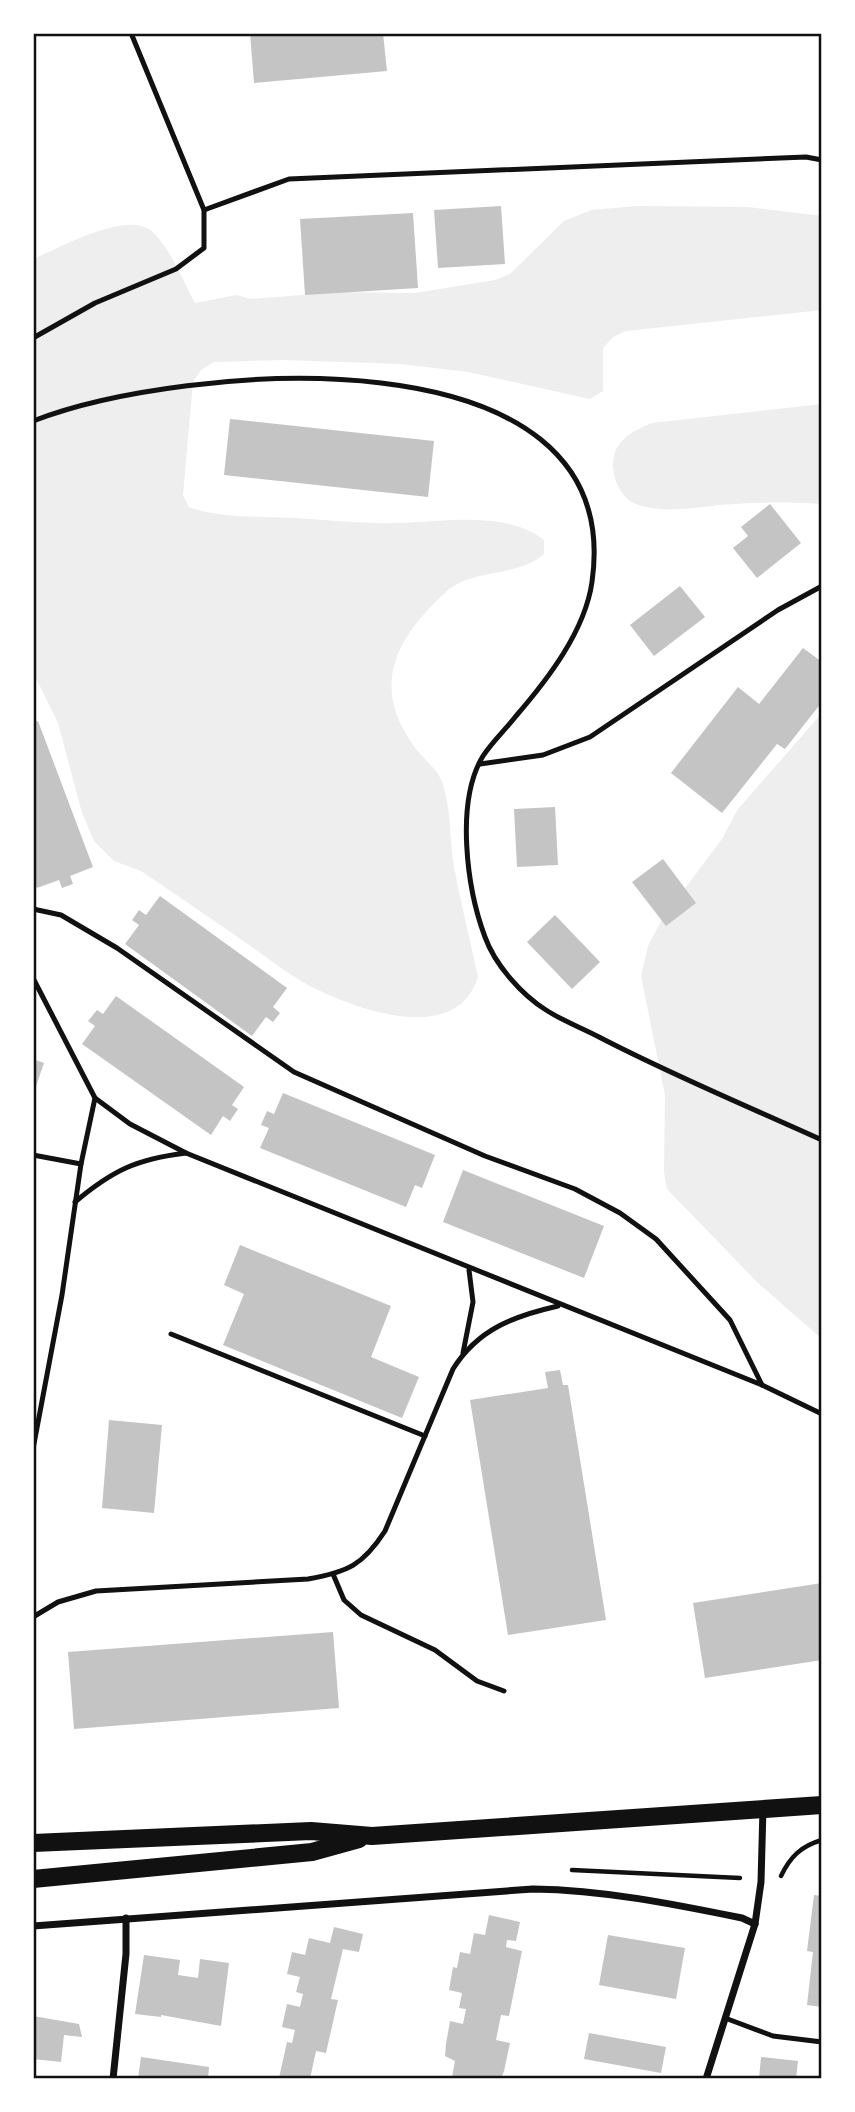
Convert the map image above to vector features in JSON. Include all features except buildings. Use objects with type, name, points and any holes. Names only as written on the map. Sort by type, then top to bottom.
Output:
[{"type":"main road","points":[[33,1843],[311,1831],[372,1836],[822,1805]]},
{"type":"main road","points":[[33,1879],[312,1852],[372,1836]]},
{"type":"street","points":[[706,2079],[755,1924],[761,1882],[763,1808]]},
{"type":"street","points":[[33,1926],[546,1889],[652,1900],[743,1917],[755,1924]]},
{"type":"street","points":[[113,2079],[126,1954],[126,1918]]},
{"type":"lane","points":[[33,338],[95,303],[176,269],[204,248],[204,210],[131,33]]},
{"type":"lane","points":[[204,210],[289,179],[806,157],[822,160]]},
{"type":"lane","points":[[33,421],[99,399],[218,382],[285,377],[376,382],[442,392],[501,417],[547,441],[578,481],[592,526],[592,582],[582,618],[555,665],[480,764],[466,811],[469,873],[485,940],[518,988],[546,1010],[664,1072],[822,1140]]},
{"type":"lane","points":[[480,764],[543,755],[590,737],[778,610],[822,586]]},
{"type":"lane","points":[[33,909],[61,915],[117,948],[294,1072],[485,1156],[575,1189],[620,1213],[656,1239],[730,1320],[762,1385]]},
{"type":"lane","points":[[33,978],[95,1098],[130,1124],[186,1153],[558,1306],[762,1385],[822,1414]]},
{"type":"lane","points":[[33,1449],[62,1295],[80,1164],[95,1098]]},
{"type":"lane","points":[[75,1202],[107,1174],[134,1163],[186,1153]]},
{"type":"lane","points":[[33,1155],[80,1164]]},
{"type":"lane","points":[[33,1617],[58,1602],[96,1591],[333,1574],[359,1564],[372,1552],[385,1531],[462,1354],[473,1302],[469,1270]]},
{"type":"lane","points":[[462,1354],[477,1339],[501,1323],[558,1306]]},
{"type":"lane","points":[[171,1334],[425,1436]]},
{"type":"lane","points":[[333,1574],[344,1600],[361,1615],[435,1650],[477,1681],[504,1691]]},
{"type":"lane","points":[[725,2018],[773,2036],[822,2042]]},
{"type":"path","points":[[778,1884],[789,1859],[810,1843],[822,1840]]},
{"type":"shaded area","points":[[636,206],[748,207],[822,216],[822,310],[626,331],[613,337],[603,348],[603,391],[590,399],[468,372],[401,364],[283,360],[214,362],[201,370],[193,382],[183,495],[189,507],[227,515],[359,522],[493,521],[529,531],[544,540],[544,554],[533,562],[468,579],[446,592],[414,626],[395,662],[393,702],[400,723],[413,745],[440,777],[445,793],[454,867],[478,977],[467,998],[450,1011],[429,1016],[405,1017],[356,1006],[298,979],[141,871],[114,861],[94,841],[82,813],[58,723],[33,672],[33,259],[92,233],[125,225],[139,225],[150,230],[163,244],[195,303],[237,295],[250,299],[339,292],[415,293],[495,280],[510,274],[564,221],[591,210]]},
{"type":"shaded area","points":[[822,404],[822,504],[758,503],[654,508],[628,499],[616,481],[613,459],[621,442],[630,434],[652,423]]},
{"type":"shaded area","points":[[822,713],[822,1339],[759,1284],[667,1189],[664,1172],[665,1095],[641,976],[648,946],[662,919],[722,839],[738,809]]}]
